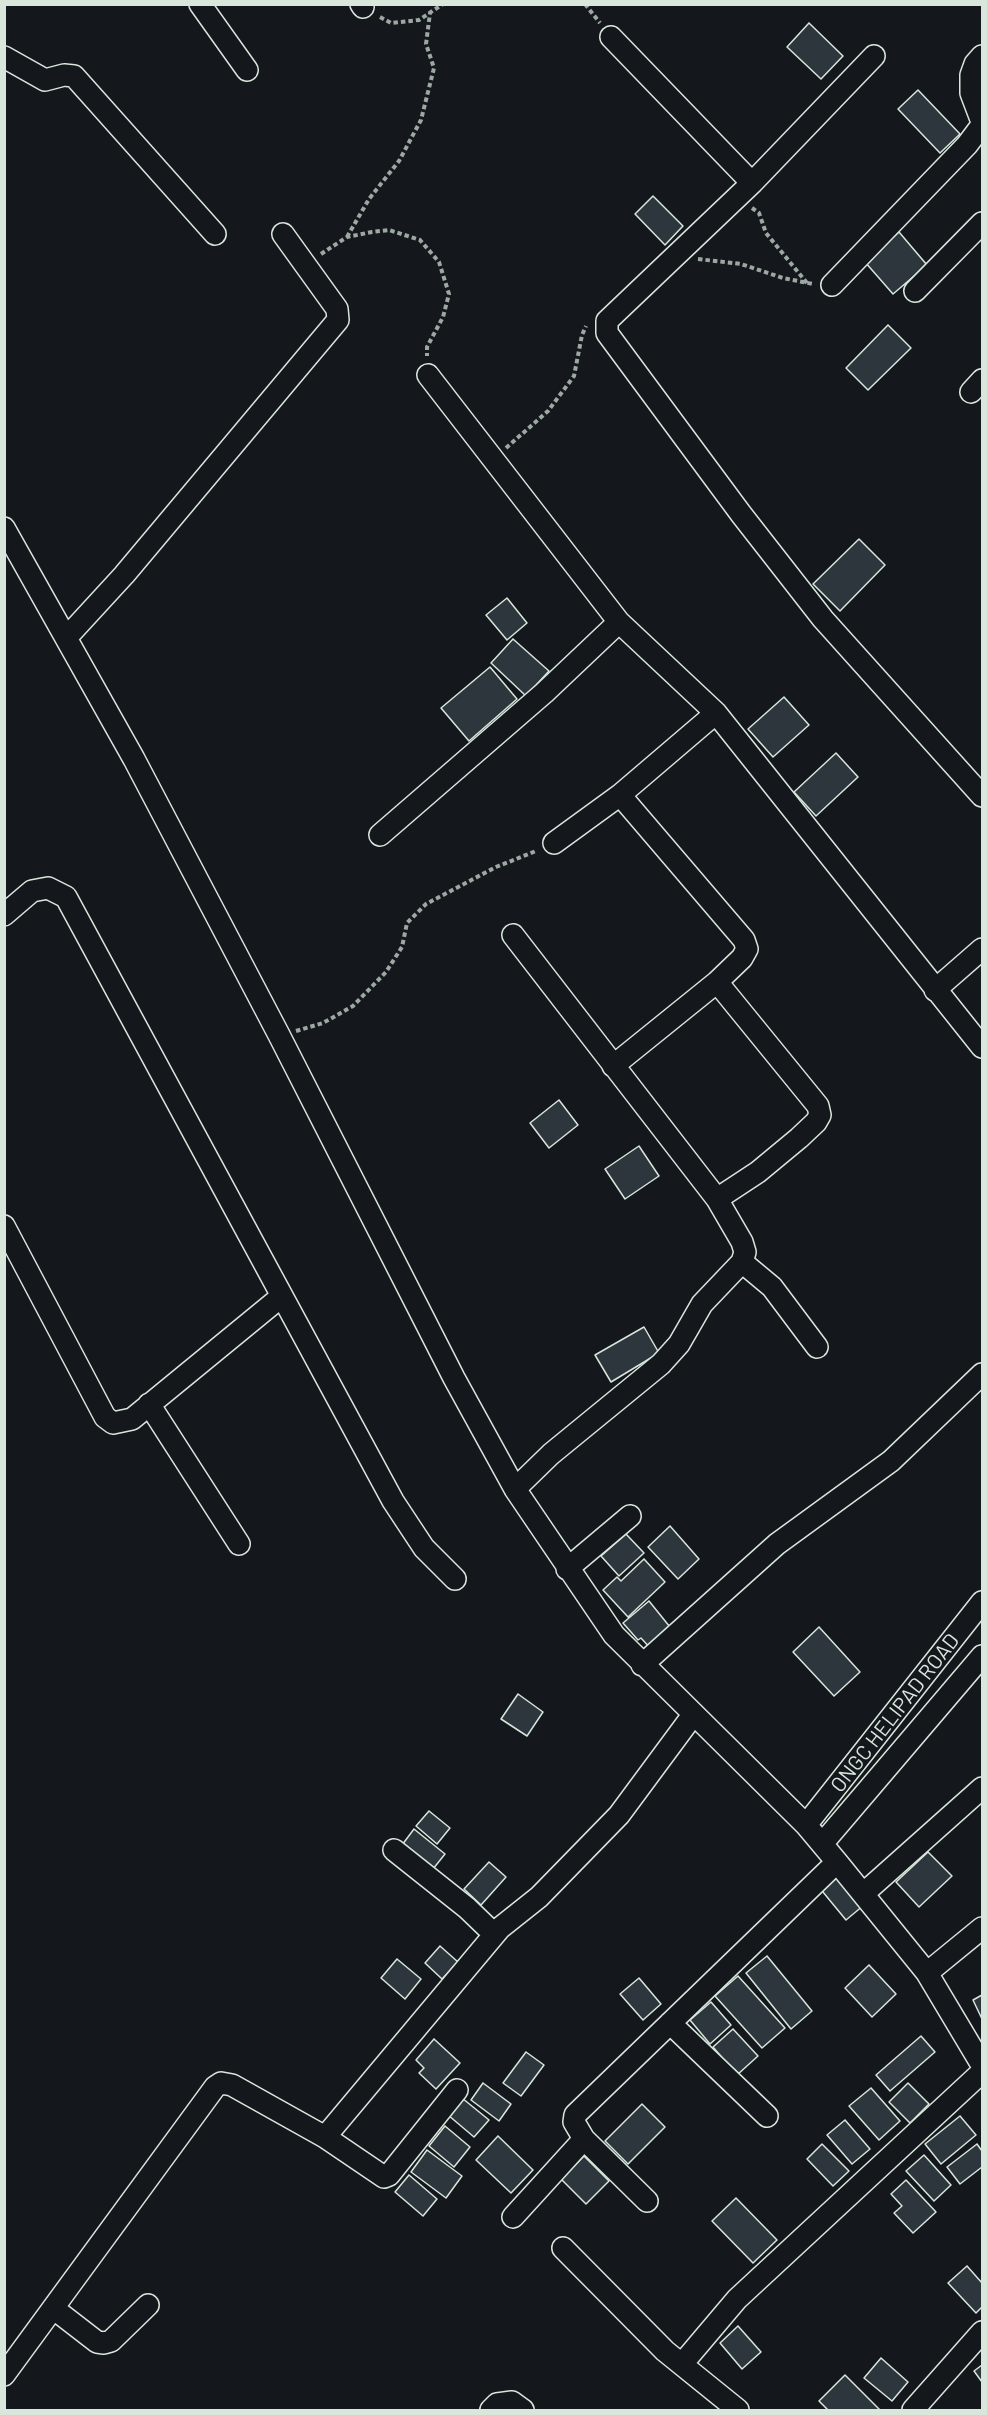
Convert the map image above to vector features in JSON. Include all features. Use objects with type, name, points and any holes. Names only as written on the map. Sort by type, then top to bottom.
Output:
[{"type":"street","points":[[200,4],[247,70]]},
{"type":"street","points":[[611,38],[752,183]]},
{"type":"street","points":[[874,56],[752,183],[608,321],[607,333],[823,620],[982,796]]},
{"type":"street","points":[[832,285],[967,145],[982,123],[971,93],[971,75],[975,64],[982,56]]},
{"type":"street","points":[[4,57],[45,80],[64,75],[74,76],[215,234]]},
{"type":"street","points":[[915,291],[982,222]]},
{"type":"street","points":[[67,637],[124,575],[335,324],[339,315],[337,309],[283,234]]},
{"type":"street","points":[[428,375],[619,622],[716,713],[982,1047]]},
{"type":"street","points":[[4,528],[67,637],[279,1035],[454,1378],[515,1490],[614,1635],[806,1825],[863,1894],[927,1973],[982,2065]]},
{"type":"street","points":[[380,835],[544,693],[619,622]]},
{"type":"street","points":[[554,843],[620,795],[716,713]]},
{"type":"street","points":[[613,1066],[717,982],[742,958],[747,949],[744,940],[620,795]]},
{"type":"street","points":[[4,915],[32,891],[48,888],[66,897],[393,1501],[424,1548],[454,1579]]},
{"type":"street","points":[[513,935],[717,1199],[742,1242],[745,1252],[742,1262],[702,1304],[679,1344],[662,1365],[551,1454],[515,1490]]},
{"type":"street","points":[[935,990],[982,950]]},
{"type":"street","points":[[717,982],[818,1106],[820,1115],[799,1138],[758,1172],[717,1199]]},
{"type":"street","points":[[4,1226],[105,1417],[113,1423],[123,1423],[132,1419],[282,1296]]},
{"type":"street","points":[[742,1262],[772,1287],[817,1347]]},
{"type":"street","points":[[642,1665],[777,1544],[891,1461],[982,1374]]},
{"type":"street","points":[[149,1404],[239,1544]]},
{"type":"street","points":[[567,1569],[630,1516]]},
{"type":"street","name":"ONGC HELIPAD ROAD","points":[[806,1825],[982,1602]]},
{"type":"street","points":[[822,1844],[982,1656]]},
{"type":"street","points":[[325,2137],[494,1934],[539,1897],[619,1815],[693,1714]]},
{"type":"street","points":[[863,1894],[982,1788]]},
{"type":"street","points":[[394,1850],[467,1908],[494,1934]]},
{"type":"street","points":[[647,2201],[584,2139],[574,2122],[575,2115],[837,1862]]},
{"type":"street","points":[[927,1973],[982,1928]]},
{"type":"street","points":[[670,2023],[768,2116]]},
{"type":"street","points":[[682,2364],[736,2299],[982,2072]]},
{"type":"street","points":[[4,2375],[215,2087],[221,2083],[232,2085],[325,2137],[381,2177],[387,2177],[457,2090]]},
{"type":"street","points":[[513,2217],[584,2139]]},
{"type":"street","points":[[563,2248],[682,2364],[738,2410]]},
{"type":"street","points":[[53,2308],[97,2342],[104,2343],[111,2341],[148,2305]]},
{"type":"street","points":[[913,2410],[982,2332]]},
{"type":"street","points":[[491,2410],[497,2404],[512,2402],[523,2410]]},
{"type":"path","points":[[362,6],[391,23],[419,20],[443,4]]},
{"type":"path","points":[[347,237],[369,200],[399,160],[422,120],[434,68],[426,44],[430,13]]},
{"type":"path","points":[[736,198],[759,213],[766,233],[809,284]]},
{"type":"path","points":[[304,265],[347,237],[389,230],[420,240],[439,262],[449,294],[443,317],[427,347],[428,375]]},
{"type":"path","points":[[678,255],[741,264],[809,284],[832,285]]},
{"type":"path","points":[[493,460],[548,411],[574,376],[586,326],[608,321]]},
{"type":"path","points":[[279,1035],[323,1023],[353,1006],[386,972],[402,947],[407,923],[426,904],[496,867],[554,843]]},
{"type":"building","points":[[809,23],[843,56],[821,79],[787,47]]},
{"type":"building","points":[[918,90],[960,134],[940,153],[898,109]]},
{"type":"building","points":[[653,196],[683,226],[665,245],[635,214]]},
{"type":"building","points":[[899,232],[927,265],[893,294],[865,262]]},
{"type":"building","points":[[888,325],[911,348],[868,390],[846,368]]},
{"type":"building","points":[[859,539],[885,565],[840,611],[813,584]]},
{"type":"building","points":[[507,598],[527,623],[507,640],[486,615]]},
{"type":"building","points":[[513,639],[549,671],[526,696],[491,663]]},
{"type":"building","points":[[490,667],[517,699],[469,741],[441,708]]},
{"type":"building","points":[[784,697],[809,725],[773,757],[748,729]]},
{"type":"building","points":[[836,753],[858,777],[816,816],[794,792]]},
{"type":"building","points":[[559,1100],[578,1125],[549,1148],[530,1123]]},
{"type":"building","points":[[639,1146],[659,1176],[625,1199],[605,1169]]},
{"type":"building","points":[[644,1327],[659,1353],[611,1382],[595,1355]]},
{"type":"building","points":[[670,1526],[699,1559],[678,1579],[648,1547]]},
{"type":"building","points":[[626,1534],[644,1553],[619,1576],[601,1556]]},
{"type":"building","points":[[644,1559],[665,1582],[628,1617],[603,1590],[617,1577],[621,1581]]},
{"type":"building","points":[[649,1601],[674,1632],[652,1650],[641,1638],[638,1640],[623,1623]]},
{"type":"building","points":[[819,1627],[860,1672],[834,1696],[793,1652]]},
{"type":"building","points":[[518,1694],[543,1712],[527,1736],[501,1719]]},
{"type":"building","points":[[429,1811],[450,1828],[437,1844],[416,1826]]},
{"type":"building","points":[[414,1829],[445,1854],[433,1869],[402,1845]]},
{"type":"building","points":[[928,1852],[952,1876],[919,1907],[896,1882]]},
{"type":"building","points":[[489,1862],[506,1877],[481,1905],[464,1889]]},
{"type":"building","points":[[835,1869],[864,1905],[846,1920],[818,1886]]},
{"type":"building","points":[[440,1946],[458,1962],[442,1979],[425,1963]]},
{"type":"building","points":[[767,1956],[812,2011],[791,2029],[746,1973]]},
{"type":"building","points":[[397,1959],[421,1979],[405,1999],[381,1978]]},
{"type":"building","points":[[869,1965],[896,1994],[872,2017],[845,1988]]},
{"type":"building","points":[[738,1976],[785,2028],[762,2048],[715,1996]]},
{"type":"building","points":[[639,1978],[661,2004],[643,2020],[620,1994]]},
{"type":"building","points":[[982,1995],[982,2019],[973,2000]]},
{"type":"building","points":[[711,2002],[731,2025],[710,2044],[690,2020]]},
{"type":"building","points":[[733,2029],[758,2056],[737,2075],[713,2047]]},
{"type":"building","points":[[921,2036],[935,2052],[890,2091],[876,2075]]},
{"type":"building","points":[[434,2039],[460,2063],[436,2089],[419,2073],[424,2068],[416,2060]]},
{"type":"building","points":[[526,2052],[544,2065],[521,2096],[503,2083]]},
{"type":"building","points":[[483,2083],[511,2104],[499,2121],[471,2100]]},
{"type":"building","points":[[908,2083],[929,2104],[910,2123],[889,2102]]},
{"type":"building","points":[[871,2088],[900,2121],[879,2140],[849,2106]]},
{"type":"building","points":[[462,2098],[489,2120],[474,2137],[448,2115]]},
{"type":"building","points":[[642,2104],[665,2127],[628,2164],[605,2141]]},
{"type":"building","points":[[960,2116],[976,2135],[941,2164],[925,2144]]},
{"type":"building","points":[[845,2120],[870,2149],[852,2164],[827,2135]]},
{"type":"building","points":[[445,2126],[470,2147],[454,2167],[429,2146]]},
{"type":"building","points":[[498,2136],[533,2170],[511,2193],[476,2160]]},
{"type":"building","points":[[822,2144],[849,2171],[833,2186],[807,2159]]},
{"type":"building","points":[[977,2144],[982,2151],[982,2167],[960,2184],[947,2167]]},
{"type":"building","points":[[427,2150],[462,2176],[446,2198],[411,2172]]},
{"type":"building","points":[[924,2155],[951,2185],[934,2201],[906,2171]]},
{"type":"building","points":[[584,2156],[609,2181],[586,2204],[561,2179]]},
{"type":"building","points":[[409,2175],[437,2199],[423,2216],[395,2192]]},
{"type":"building","points":[[906,2180],[936,2212],[913,2233],[894,2213],[902,2206],[891,2194]]},
{"type":"building","points":[[736,2198],[777,2240],[753,2263],[712,2221]]},
{"type":"building","points":[[967,2266],[982,2283],[982,2307],[976,2313],[948,2283]]},
{"type":"building","points":[[738,2326],[761,2352],[742,2369],[720,2343]]},
{"type":"building","points":[[881,2358],[908,2382],[892,2401],[864,2378]]},
{"type":"building","points":[[982,2365],[982,2382],[974,2371]]},
{"type":"building","points":[[845,2375],[880,2410],[828,2410],[819,2401]]}]
